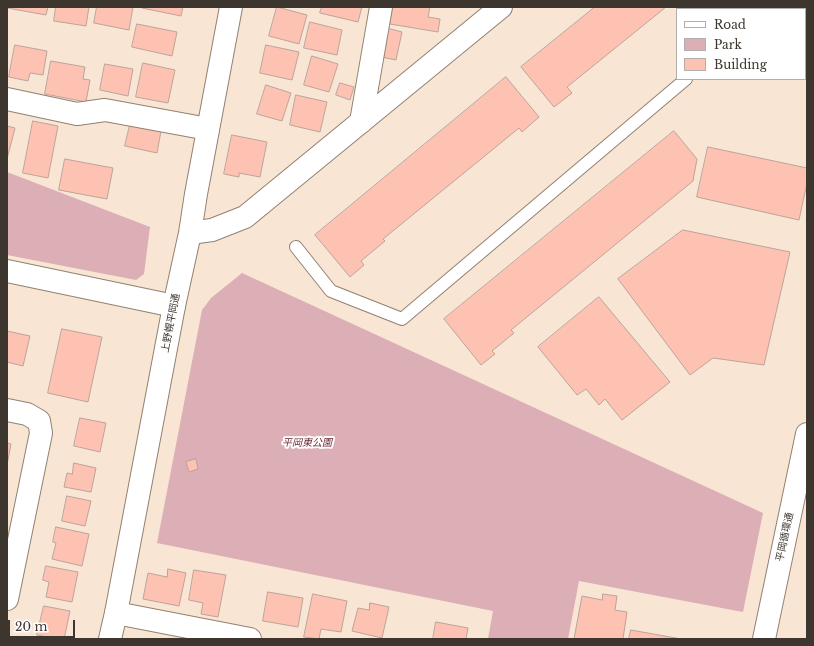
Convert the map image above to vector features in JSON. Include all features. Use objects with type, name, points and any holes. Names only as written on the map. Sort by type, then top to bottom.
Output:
[{"type":"street","name":"上野幌平岡通","points":[[110,639],[174,306],[190,233],[231,7]]},
{"type":"street","points":[[361,122],[382,7]]},
{"type":"street","points":[[190,233],[212,230],[245,217],[501,7]]},
{"type":"street","points":[[7,99],[76,114],[105,110],[208,129]]},
{"type":"street","points":[[7,271],[174,306]]},
{"type":"street","points":[[7,410],[27,414],[39,421],[41,433],[13,538],[7,599]]},
{"type":"street","name":"平岡循環通","points":[[764,639],[807,435]]},
{"type":"street","points":[[116,613],[250,639]]},
{"type":"lane","points":[[296,247],[331,291],[402,319],[685,80]]},
{"type":"green space","points":[[7,172],[150,227],[144,274],[136,280],[7,255]]},
{"type":"green space","name":"平岡東公園","points":[[242,273],[763,513],[743,612],[579,581],[568,639],[488,639],[493,611],[157,543],[202,310],[211,298]]},
{"type":"building","points":[[7,7],[48,7],[46,15]]},
{"type":"building","points":[[56,7],[89,7],[86,26],[54,21]]},
{"type":"building","points":[[97,7],[133,7],[129,30],[94,23]]},
{"type":"building","points":[[142,7],[183,7],[181,16]]},
{"type":"building","points":[[277,7],[307,15],[299,44],[269,36]]},
{"type":"building","points":[[322,7],[362,7],[358,22],[320,13]]},
{"type":"building","points":[[393,7],[430,7],[428,17],[440,19],[438,32],[390,24]]},
{"type":"building","points":[[595,7],[666,7],[567,87],[572,93],[554,107],[521,67]]},
{"type":"building","points":[[752,7],[807,7],[807,18],[806,8]]},
{"type":"building","points":[[310,22],[342,30],[337,55],[304,48]]},
{"type":"building","points":[[137,24],[177,32],[172,56],[132,47]]},
{"type":"building","points":[[383,27],[402,32],[396,60],[376,56]]},
{"type":"building","points":[[15,45],[47,51],[43,75],[30,73],[28,81],[9,77]]},
{"type":"building","points":[[266,45],[299,52],[292,80],[260,73]]},
{"type":"building","points":[[312,56],[338,64],[329,92],[304,85]]},
{"type":"building","points":[[51,61],[85,67],[83,79],[90,80],[86,102],[45,94]]},
{"type":"building","points":[[143,63],[175,70],[168,103],[136,97]]},
{"type":"building","points":[[105,64],[133,69],[128,96],[100,90]]},
{"type":"building","points":[[506,77],[539,117],[522,132],[519,128],[383,239],[385,241],[361,261],[364,265],[350,277],[315,235]]},
{"type":"building","points":[[340,83],[354,87],[350,100],[336,95]]},
{"type":"building","points":[[266,85],[291,93],[282,121],[257,114]]},
{"type":"building","points":[[296,95],[327,102],[320,132],[290,125]]},
{"type":"building","points":[[33,121],[58,126],[48,178],[23,173]]},
{"type":"building","points":[[130,125],[161,131],[157,153],[125,146]]},
{"type":"building","points":[[7,126],[15,128],[7,159]]},
{"type":"building","points":[[674,131],[697,159],[693,181],[511,330],[514,333],[492,351],[495,354],[481,365],[444,319]]},
{"type":"building","points":[[232,135],[267,142],[260,177],[239,173],[239,177],[224,174]]},
{"type":"building","points":[[708,147],[807,168],[807,183],[799,220],[697,197]]},
{"type":"building","points":[[65,159],[113,168],[107,199],[59,190]]},
{"type":"building","points":[[683,230],[790,252],[764,365],[713,358],[690,375],[618,279]]},
{"type":"building","points":[[599,297],[670,382],[622,420],[605,399],[599,405],[586,389],[577,395],[538,347]]},
{"type":"building","points":[[62,329],[102,337],[88,402],[48,393]]},
{"type":"building","points":[[7,331],[30,336],[23,366],[7,362]]},
{"type":"building","points":[[80,418],[106,423],[100,452],[74,446]]},
{"type":"building","points":[[7,443],[11,444],[7,465]]},
{"type":"building","points":[[196,459],[198,469],[189,472],[186,462]]},
{"type":"building","points":[[74,463],[96,468],[91,492],[64,487],[67,473],[72,474]]},
{"type":"building","points":[[67,496],[91,501],[85,526],[62,521]]},
{"type":"building","points":[[56,527],[89,534],[82,566],[52,559],[56,543],[53,542]]},
{"type":"building","points":[[46,566],[78,572],[72,602],[46,597],[49,582],[43,580]]},
{"type":"building","points":[[168,569],[186,573],[179,606],[143,599],[148,573],[167,577]]},
{"type":"building","points":[[194,570],[226,575],[218,617],[201,614],[203,603],[189,600]]},
{"type":"building","points":[[268,592],[303,598],[298,627],[263,621]]},
{"type":"building","points":[[313,594],[347,601],[341,632],[321,629],[319,639],[304,637]]},
{"type":"building","points":[[603,594],[617,596],[615,610],[627,612],[623,639],[574,639],[582,596],[602,600]]},
{"type":"building","points":[[370,603],[389,607],[382,638],[352,631],[358,608],[369,610]]},
{"type":"building","points":[[44,606],[70,611],[64,639],[37,635]]},
{"type":"building","points":[[436,622],[468,628],[466,639],[433,639]]},
{"type":"building","points":[[631,630],[681,639],[629,639]]}]
